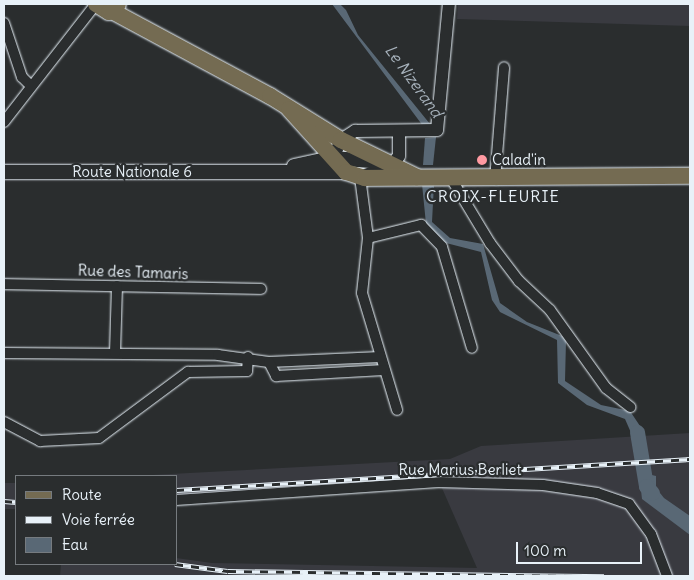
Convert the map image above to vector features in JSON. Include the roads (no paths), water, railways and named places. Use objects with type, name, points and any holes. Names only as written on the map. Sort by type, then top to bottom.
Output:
[{"type":"main road","points":[[105,7],[134,19],[341,140],[386,164]]},
{"type":"main road","points":[[289,109],[333,158],[353,174]]},
{"type":"main road","name":"Route Nationale 6","points":[[260,172],[333,158],[386,164],[437,179]]},
{"type":"main road","name":"Route Nationale 6","points":[[4,172],[260,172],[495,180],[690,176]]},
{"type":"street","points":[[333,158],[341,140],[355,131],[417,133],[437,130],[450,4]]},
{"type":"street","points":[[4,122],[30,85],[105,7]]},
{"type":"street","points":[[4,23],[22,77],[30,85]]},
{"type":"street","points":[[495,180],[504,67]]},
{"type":"street","points":[[397,410],[362,293],[368,238],[353,174],[386,164],[399,156],[399,132]]},
{"type":"street","points":[[437,179],[519,281],[550,310],[606,388],[630,407]]},
{"type":"street","points":[[368,238],[420,225],[442,247],[472,348]]},
{"type":"street","name":"Rue des Tamaris","points":[[4,284],[261,289]]},
{"type":"street","points":[[115,353],[117,286]]},
{"type":"street","points":[[4,353],[115,353],[248,357],[269,362],[380,356]]},
{"type":"street","points":[[4,422],[40,441],[100,438],[188,372],[247,371],[248,357]]},
{"type":"street","points":[[269,362],[276,376],[384,370]]},
{"type":"street","name":"Rue Marius Berliet","points":[[178,500],[438,482],[543,485],[597,493],[629,504],[651,534],[668,576]]},
{"type":"water","points":[[332,4],[340,4],[346,10],[358,35],[430,124],[423,126]]},
{"type":"water","points":[[436,137],[433,165],[423,165],[425,138]]},
{"type":"water","points":[[422,184],[434,184],[432,222],[450,238],[483,244],[500,303],[527,322],[562,336],[566,341],[565,381],[601,405],[630,411],[640,426],[644,450],[639,451],[625,419],[587,405],[558,383],[557,340],[500,312],[492,300],[481,252],[446,243],[426,224]]},
{"type":"water","points":[[639,472],[656,476],[656,488],[664,498],[690,516],[690,535],[642,499]]},
{"type":"waterway","name":"Le Nizerand","points":[[637,432],[646,486],[652,493]]},
{"type":"railway","points":[[178,490],[690,459]]},
{"type":"railway","points":[[4,501],[15,502]]},
{"type":"railway","points":[[178,564],[228,571],[604,576]]},
{"type":"place","name":"Calad'in","points":[[482,160]]},
{"type":"district","name":"CROIX-FLEURIE","points":[[493,196]]}]
